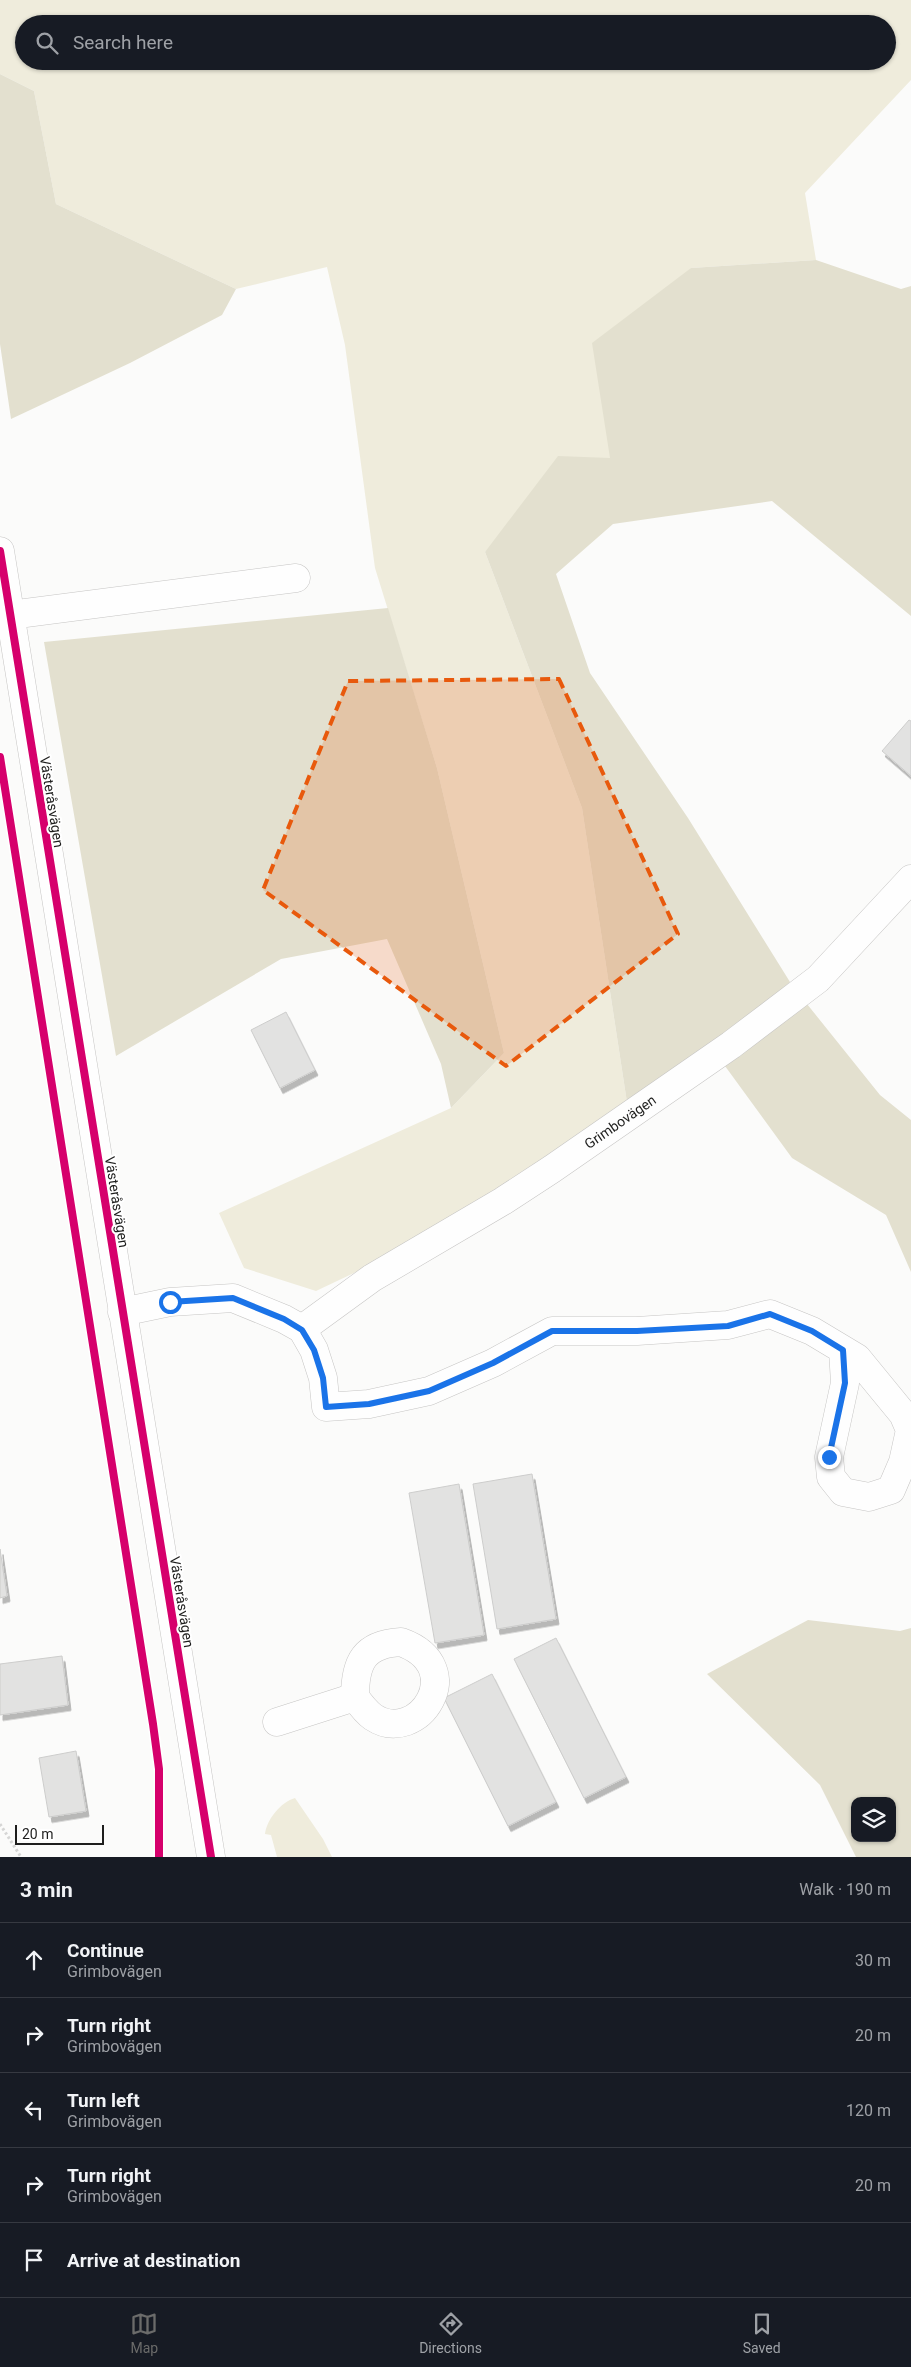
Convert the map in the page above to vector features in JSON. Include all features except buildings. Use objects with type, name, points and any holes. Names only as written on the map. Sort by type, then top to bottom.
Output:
[{"type":"street","name":"Västeråsvägen","points":[[0,551],[211,1857]]},
{"type":"street","points":[[10,616],[296,578]]},
{"type":"street","name":"Grimbovägen","points":[[302,1330],[372,1278],[503,1201],[731,1045],[818,979],[911,879]]},
{"type":"street","points":[[122,1312],[170,1302],[233,1298],[284,1319],[302,1330],[314,1350],[323,1378],[326,1407],[369,1404],[429,1391],[493,1363],[552,1331],[637,1331],[728,1326],[770,1314],[812,1331],[857,1358],[903,1414],[910,1430],[903,1462],[891,1490],[868,1497],[843,1492],[831,1477],[829,1457],[845,1383],[843,1350]]},
{"type":"street","points":[[277,1722],[355,1697]]},
{"type":"path","points":[[0,1824],[21,1857]]},
{"type":"highlighted area","points":[[559,679],[678,934],[506,1066],[263,890],[348,681]]},
{"type":"shaded area","points":[[0,0],[911,0],[911,80],[805,193],[816,260],[691,268],[610,458],[485,552],[582,808],[628,1109],[394,1254],[316,1291],[244,1268],[219,1213],[451,1108],[504,1053],[437,768],[375,568],[345,345],[327,267],[236,289],[56,204],[34,91],[0,74]]},
{"type":"shaded area","points":[[0,74],[34,91],[56,204],[236,289],[222,315],[130,363],[11,419],[0,344]]},
{"type":"shaded area","points":[[816,260],[901,289],[911,286],[911,616],[772,501],[613,524],[556,574],[590,673],[688,818],[790,982],[701,1059],[628,1109],[582,808],[485,552],[558,456],[610,458],[592,343],[691,268]]},
{"type":"shaded area","points":[[388,608],[437,768],[504,1053],[451,1108],[441,1064],[387,939],[281,959],[116,1056],[44,642]]},
{"type":"shaded area","points":[[803,999],[880,1095],[911,1120],[911,1272],[886,1215],[792,1158],[725,1066]]},
{"type":"shaded area","points":[[808,1620],[900,1631],[911,1628],[911,1857],[856,1857],[820,1785],[707,1674]]},
{"type":"shaded area","points":[[295,1798],[323,1839],[332,1857],[277,1857],[271,1835],[265,1834],[266,1828],[280,1807]]},
{"type":"cycle path","points":[[0,551],[211,1857]]},
{"type":"cycle path","points":[[0,757],[153,1724],[159,1769],[159,1857]]},
{"type":"route","points":[[170,1302],[233,1298],[284,1319],[302,1330],[314,1350],[323,1378],[326,1407],[369,1404],[429,1391],[493,1363],[523,1345],[552,1331],[637,1331],[728,1326],[770,1314],[812,1331],[843,1350],[845,1383],[829,1457]]}]
